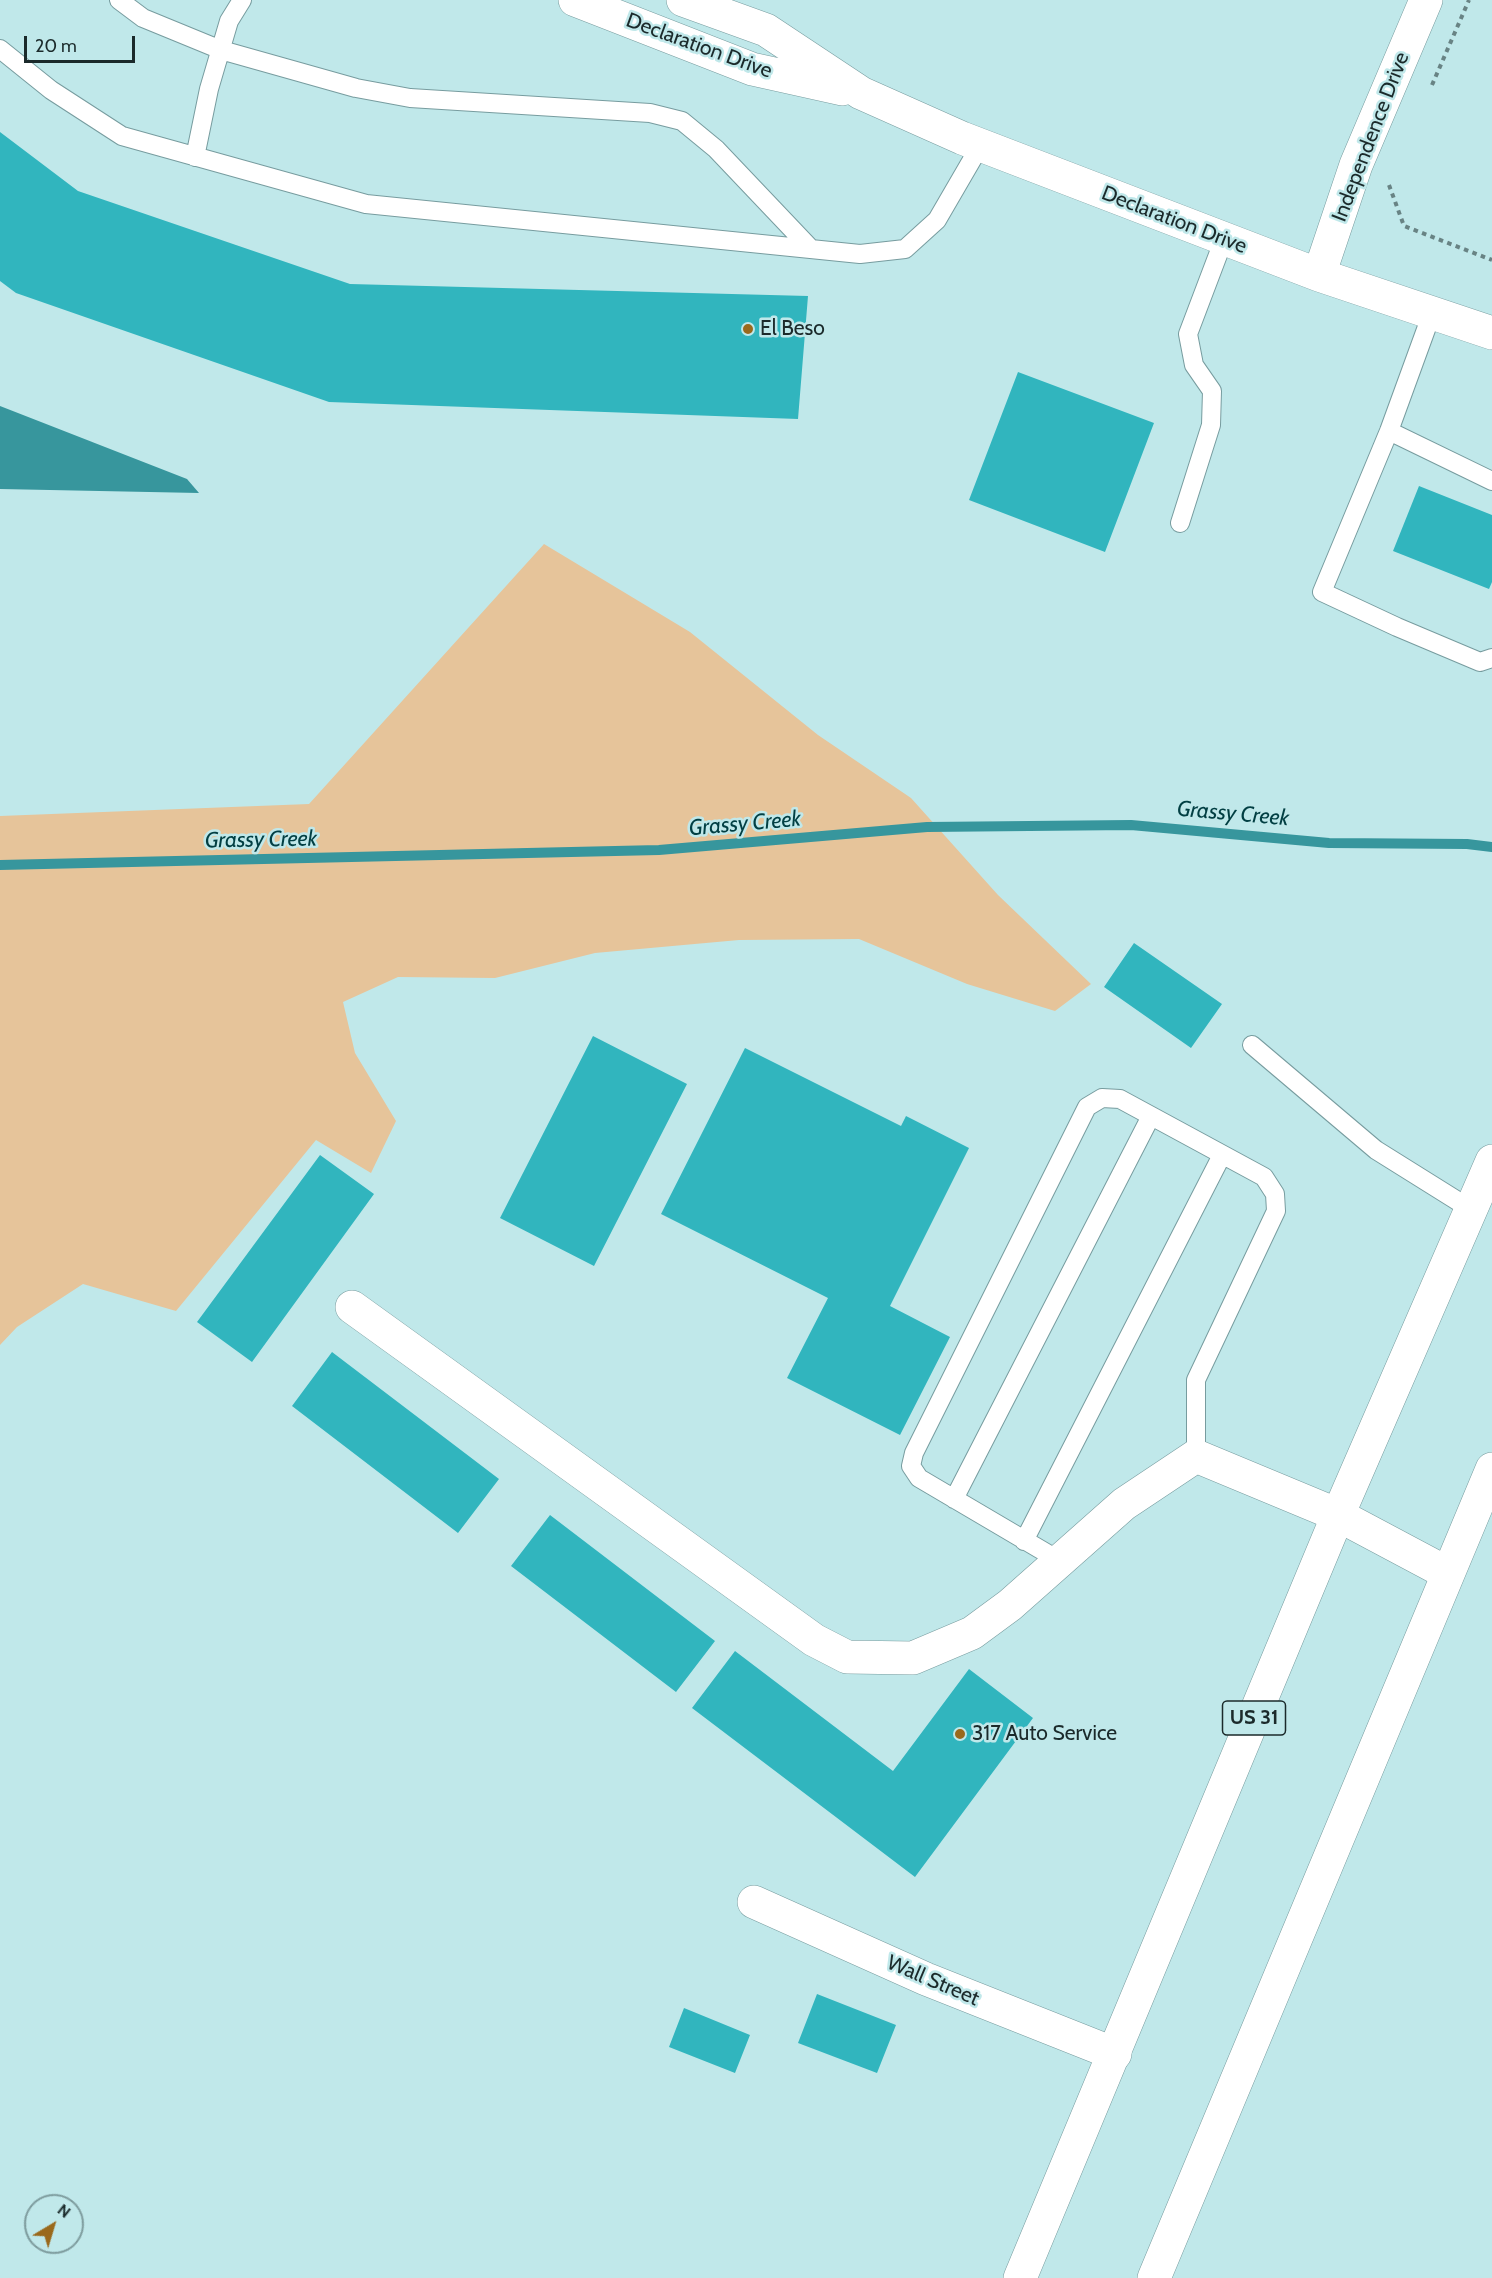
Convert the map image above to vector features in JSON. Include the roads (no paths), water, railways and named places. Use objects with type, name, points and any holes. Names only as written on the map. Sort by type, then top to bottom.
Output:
[{"type":"street","name":"Declaration Drive","points":[[575,0],[752,69],[861,93]]},
{"type":"street","name":"Declaration Drive","points":[[683,0],[766,30],[861,93],[980,146],[1319,275],[1492,333]]},
{"type":"street","name":"Independence Drive","points":[[1319,275],[1356,165],[1426,0]]},
{"type":"street","name":"US 31","points":[[1020,2278],[1338,1515],[1492,1161]]},
{"type":"street","points":[[352,1307],[814,1640],[847,1657],[913,1658],[972,1633],[1010,1605],[1124,1504],[1196,1456],[1338,1515],[1447,1573]]},
{"type":"street","points":[[1154,2278],[1492,1469]]},
{"type":"street","name":"Wall Street","points":[[754,1902],[926,1979],[1115,2054]]},
{"type":"lane","points":[[119,0],[143,18],[221,50],[356,88],[410,98],[651,113],[682,122],[716,149],[812,249]]},
{"type":"lane","points":[[195,157],[209,89],[229,21],[242,0]]},
{"type":"lane","points":[[0,49],[51,90],[122,136],[366,204],[860,254],[905,249],[937,220],[980,146]]},
{"type":"lane","points":[[1180,523],[1210,425],[1212,391],[1194,365],[1188,334],[1224,239]]},
{"type":"lane","points":[[1432,313],[1389,431],[1322,592],[1396,627],[1480,662],[1492,658]]},
{"type":"lane","points":[[1389,431],[1492,481]]},
{"type":"lane","points":[[1252,1045],[1376,1150],[1472,1210]]},
{"type":"lane","points":[[1060,1561],[919,1478],[911,1466],[914,1454],[1087,1107],[1102,1098],[1120,1100],[1264,1177],[1275,1194],[1276,1211],[1196,1380],[1196,1456]]},
{"type":"lane","points":[[954,1499],[1151,1116]]},
{"type":"lane","points":[[1024,1541],[1222,1155]]},
{"type":"water","points":[[0,406],[187,479],[199,493],[0,489]]},
{"type":"waterway","name":"Grassy Creek","points":[[0,865],[659,850],[927,827],[1131,825],[1329,843],[1467,844],[1492,847]]},
{"type":"place","name":"El Beso","points":[[748,329]]},
{"type":"place","name":"317 Auto Service","points":[[960,1734]]}]
